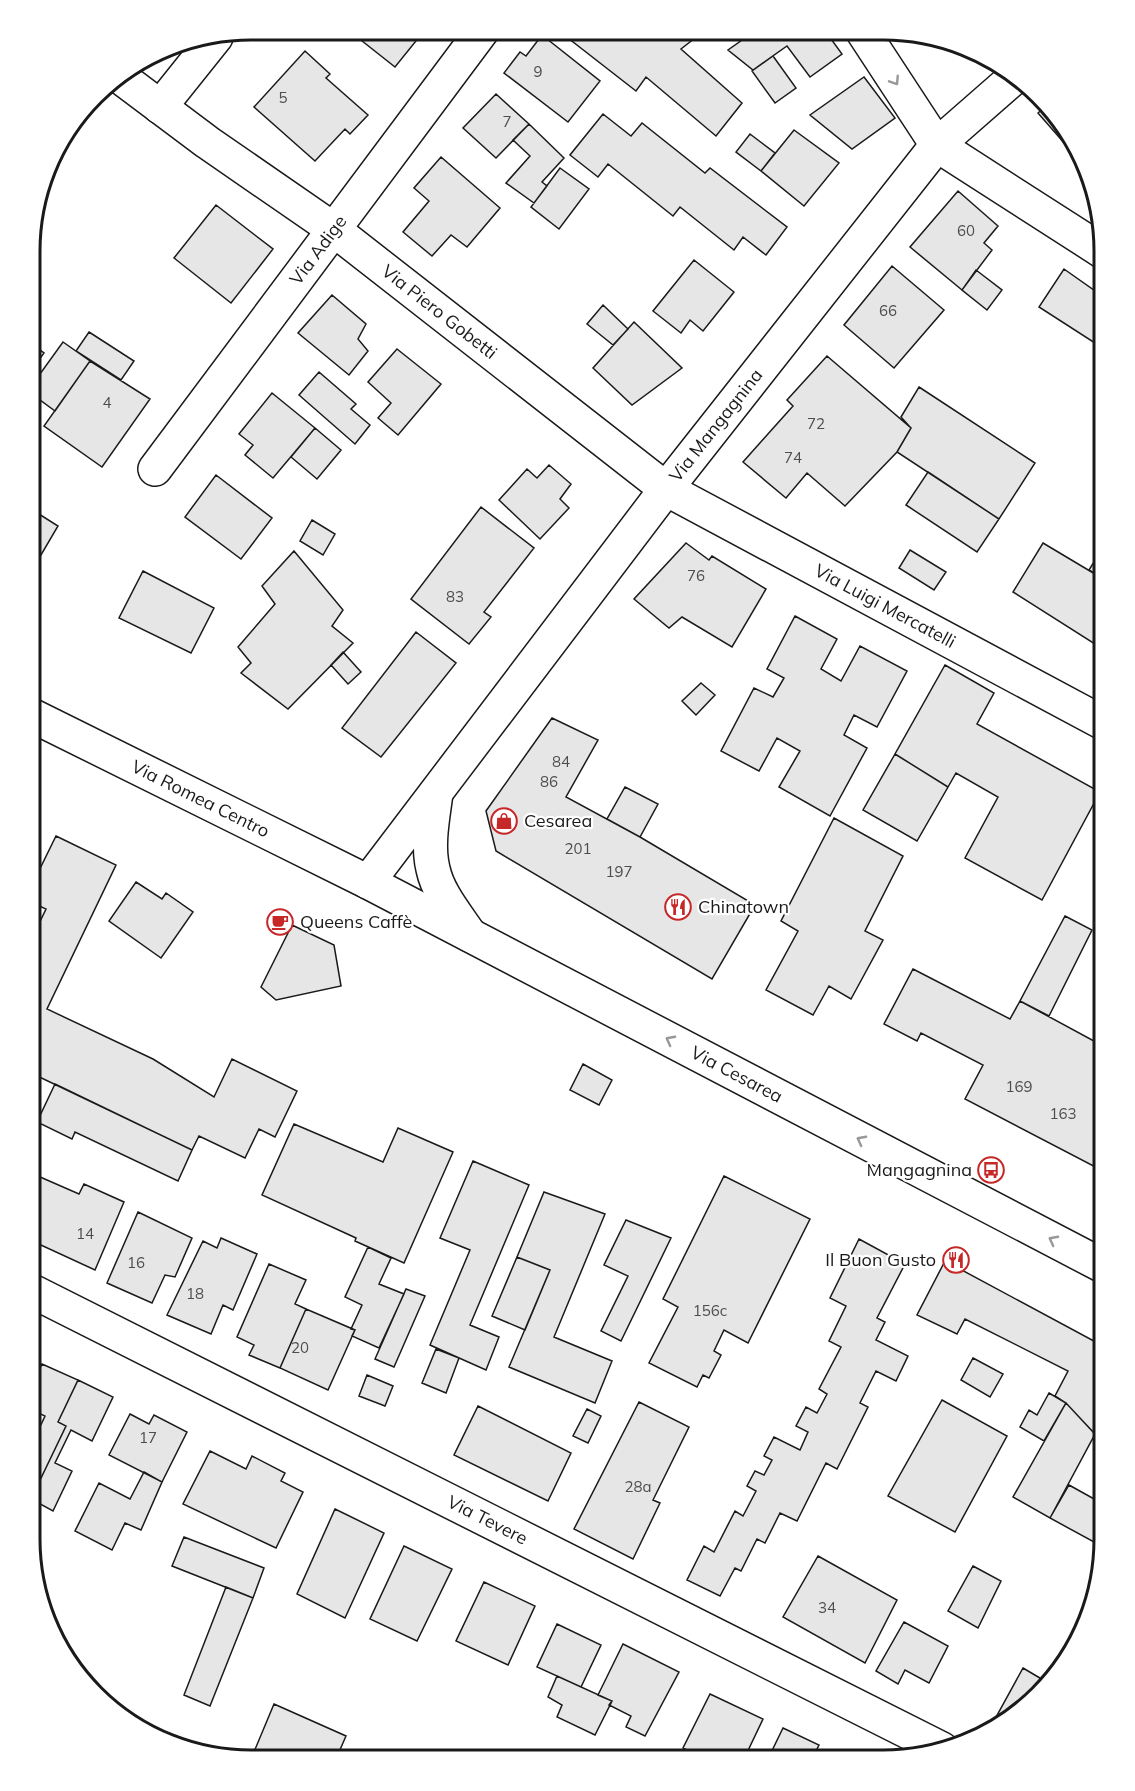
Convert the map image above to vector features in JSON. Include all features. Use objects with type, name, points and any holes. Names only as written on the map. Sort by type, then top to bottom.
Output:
[{"type":"street","points":[[868,40],[937,145],[1094,247]]},
{"type":"street","name":"Via Adige","points":[[154,469],[475,41]]},
{"type":"street","points":[[160,107],[210,45]]},
{"type":"street","name":"Via Piero Gobetti","points":[[126,82],[207,142],[333,229],[666,489]]},
{"type":"street","name":"Via Mangagnina","points":[[368,882],[666,489],[937,145],[1009,82]]},
{"type":"street","name":"Via Luigi Mercatelli","points":[[666,489],[1094,718]]},
{"type":"street","name":"Via Romea Centro","points":[[40,719],[368,882]]},
{"type":"street","points":[[436,793],[431,844],[432,869],[441,891],[471,936]]},
{"type":"street","name":"Via Cesarea","points":[[368,882],[1094,1261]]},
{"type":"street","name":"Via Tevere","points":[[40,1295],[933,1744]]},
{"type":"building","points":[[571,40],[692,40],[681,49],[742,103],[716,136],[646,77],[636,91]]},
{"type":"building","points":[[742,40],[832,40],[842,54],[810,77],[787,46],[753,70],[728,50]]},
{"type":"building","points":[[362,41],[416,41],[395,67]]},
{"type":"building","points":[[538,41],[549,41],[600,81],[568,122],[504,73],[520,52],[526,56]]},
{"type":"building","points":[[305,51],[330,74],[326,78],[368,115],[350,134],[345,129],[315,161],[254,107]]},
{"type":"building","points":[[773,56],[796,88],[775,103],[752,71]]},
{"type":"building","points":[[864,77],[895,118],[852,149],[810,115]]},
{"type":"building","points":[[496,94],[529,124],[496,158],[463,128]]},
{"type":"building","points":[[1042,112],[1064,143],[1038,113]]},
{"type":"building","points":[[603,114],[631,136],[642,123],[705,173],[710,168],[787,227],[766,255],[743,237],[734,250],[680,207],[673,216],[608,164],[598,177],[570,155]]},
{"type":"building","points":[[529,124],[564,158],[542,182],[547,186],[534,203],[506,183],[530,156],[513,140]]},
{"type":"building","points":[[794,130],[839,163],[804,206],[761,171]]},
{"type":"building","points":[[750,134],[775,153],[761,171],[736,152]]},
{"type":"building","points":[[441,157],[500,208],[467,247],[451,235],[432,256],[403,232],[429,201],[414,188]]},
{"type":"building","points":[[560,168],[589,189],[559,229],[531,207]]},
{"type":"building","points":[[958,191],[998,226],[984,243],[992,250],[962,290],[910,247]]},
{"type":"building","points":[[216,205],[273,249],[231,303],[174,258]]},
{"type":"building","points":[[694,260],[734,292],[703,331],[690,320],[681,333],[653,311]]},
{"type":"building","points":[[892,266],[944,310],[894,368],[844,325]]},
{"type":"building","points":[[1064,269],[1094,290],[1094,342],[1039,307]]},
{"type":"building","points":[[976,270],[1002,290],[987,310],[962,290]]},
{"type":"building","points":[[332,295],[366,324],[358,339],[368,351],[349,375],[298,333]]},
{"type":"building","points":[[603,305],[628,329],[613,345],[587,324]]},
{"type":"building","points":[[634,322],[682,368],[632,405],[593,368]]},
{"type":"building","points":[[89,332],[134,361],[121,380],[76,351]]},
{"type":"building","points":[[63,342],[90,361],[55,411],[40,400],[40,374]]},
{"type":"building","points":[[397,349],[441,384],[398,435],[378,418],[391,403],[368,382]]},
{"type":"building","points":[[827,356],[911,428],[897,452],[845,506],[807,473],[786,498],[743,462],[793,406],[787,400]]},
{"type":"building","points":[[90,361],[150,399],[102,467],[44,426]]},
{"type":"building","points":[[319,372],[356,404],[351,409],[370,425],[355,444],[299,395]]},
{"type":"building","points":[[919,387],[1035,463],[999,519],[897,452],[911,428],[901,417]]},
{"type":"building","points":[[272,393],[315,428],[273,478],[245,455],[253,445],[239,434]]},
{"type":"building","points":[[315,428],[341,450],[317,479],[291,457]]},
{"type":"building","points":[[549,465],[571,484],[560,499],[569,508],[540,539],[499,500],[527,469],[537,478]]},
{"type":"building","points":[[928,472],[999,519],[977,552],[906,505]]},
{"type":"building","points":[[216,475],[272,518],[241,559],[185,517]]},
{"type":"building","points":[[481,507],[534,548],[484,612],[491,617],[469,644],[411,599]]},
{"type":"building","points":[[40,515],[58,526],[40,557]]},
{"type":"building","points":[[312,520],[335,534],[323,555],[300,541]]},
{"type":"building","points":[[686,543],[709,560],[712,556],[766,589],[732,647],[682,617],[669,628],[634,599]]},
{"type":"building","points":[[1043,543],[1094,573],[1094,643],[1013,592]]},
{"type":"building","points":[[910,550],[946,572],[934,590],[899,568]]},
{"type":"building","points":[[294,551],[343,610],[332,626],[353,643],[288,709],[241,673],[251,663],[238,647],[275,604],[262,586]]},
{"type":"building","points":[[1094,562],[1094,573],[1089,570]]},
{"type":"building","points":[[143,571],[214,608],[191,653],[119,618]]},
{"type":"building","points":[[795,616],[837,639],[821,669],[841,681],[860,646],[907,671],[877,727],[854,715],[844,735],[867,748],[830,816],[779,787],[800,751],[777,738],[759,771],[721,751],[754,688],[773,697],[784,678],[767,669]]},
{"type":"building","points":[[416,632],[456,663],[381,757],[342,728]]},
{"type":"building","points":[[343,652],[361,672],[348,684],[331,665]]},
{"type":"building","points":[[945,665],[994,693],[977,724],[1094,789],[1094,803],[1042,900],[965,858],[998,797],[956,773],[948,787],[895,754]]},
{"type":"building","points":[[701,683],[715,695],[696,715],[682,701]]},
{"type":"building","points":[[552,718],[598,740],[566,797],[640,837],[755,905],[712,979],[496,851],[486,811]]},
{"type":"building","points":[[895,754],[948,787],[917,841],[863,810]]},
{"type":"building","points":[[625,787],[658,804],[640,837],[607,819]]},
{"type":"building","points":[[834,818],[903,856],[865,931],[883,940],[851,999],[829,986],[813,1015],[766,990],[798,931],[781,921]]},
{"type":"building","points":[[56,836],[116,865],[47,1009],[153,1059],[214,1097],[232,1059],[297,1091],[275,1137],[259,1129],[245,1158],[199,1136],[192,1150],[40,1077],[40,921],[46,909],[40,906],[40,869]]},
{"type":"building","points":[[136,882],[162,899],[166,893],[193,912],[161,958],[109,921]]},
{"type":"building","points":[[1065,916],[1092,930],[1049,1016],[1020,1001]]},
{"type":"building","points":[[292,925],[334,945],[341,986],[276,1000],[261,987]]},
{"type":"building","points":[[913,969],[1010,1019],[1020,1001],[1094,1041],[1094,1166],[965,1099],[983,1065],[921,1033],[917,1041],[884,1024]]},
{"type":"building","points":[[583,1064],[612,1080],[599,1105],[570,1090]]},
{"type":"building","points":[[55,1084],[192,1150],[178,1181],[75,1132],[72,1139],[40,1123],[40,1116]]},
{"type":"building","points":[[294,1124],[383,1162],[398,1128],[453,1152],[404,1263],[355,1241],[356,1238],[262,1195]]},
{"type":"building","points":[[473,1161],[529,1185],[470,1325],[499,1337],[486,1370],[430,1345],[470,1250],[440,1238]]},
{"type":"building","points":[[724,1176],[810,1219],[748,1343],[724,1330],[714,1351],[721,1355],[709,1378],[703,1375],[697,1387],[649,1363],[678,1307],[663,1299]]},
{"type":"building","points":[[40,1177],[79,1194],[84,1184],[124,1202],[95,1270],[40,1245]]},
{"type":"building","points":[[544,1192],[605,1214],[554,1337],[612,1361],[595,1403],[509,1367],[550,1270],[517,1257]]},
{"type":"building","points":[[138,1212],[192,1238],[175,1277],[165,1275],[152,1303],[107,1283]]},
{"type":"building","points":[[626,1220],[671,1238],[621,1341],[601,1331],[628,1276],[604,1265]]},
{"type":"building","points":[[221,1238],[257,1254],[233,1310],[223,1305],[211,1334],[167,1315],[203,1241],[217,1248]]},
{"type":"building","points":[[859,1239],[905,1264],[877,1318],[885,1322],[876,1340],[908,1356],[896,1381],[876,1371],[860,1403],[868,1407],[837,1469],[826,1463],[797,1521],[780,1513],[765,1543],[757,1539],[741,1571],[735,1568],[720,1596],[687,1580],[704,1546],[714,1552],[735,1511],[743,1516],[756,1491],[747,1486],[755,1471],[764,1475],[772,1460],[764,1456],[774,1437],[800,1450],[808,1432],[796,1426],[806,1407],[817,1413],[827,1394],[819,1389],[841,1347],[829,1341],[846,1306],[830,1298]]},
{"type":"building","points":[[368,1247],[391,1258],[379,1284],[404,1294],[379,1348],[352,1336],[355,1330],[351,1329],[362,1305],[345,1297]]},
{"type":"building","points":[[517,1257],[550,1270],[525,1330],[492,1316]]},
{"type":"building","points":[[945,1261],[1094,1341],[1094,1433],[1066,1403],[1055,1396],[1068,1371],[965,1319],[957,1334],[917,1315]]},
{"type":"building","points":[[269,1264],[306,1280],[295,1304],[306,1309],[280,1368],[249,1355],[254,1345],[237,1337]]},
{"type":"building","points":[[406,1289],[425,1296],[394,1367],[375,1359]]},
{"type":"building","points":[[306,1309],[355,1330],[328,1390],[280,1368]]},
{"type":"building","points":[[436,1349],[459,1358],[446,1393],[422,1383]]},
{"type":"building","points":[[973,1358],[1003,1374],[990,1397],[961,1380]]},
{"type":"building","points":[[42,1364],[78,1380],[58,1422],[66,1426],[40,1480],[40,1427],[45,1416],[40,1414],[40,1368]]},
{"type":"building","points":[[367,1375],[393,1386],[385,1406],[359,1396]]},
{"type":"building","points":[[78,1380],[113,1397],[92,1441],[71,1430],[55,1463],[72,1471],[53,1511],[40,1504],[40,1480],[66,1426],[58,1422]]},
{"type":"building","points":[[1049,1393],[1066,1403],[1044,1441],[1020,1427],[1029,1410],[1037,1415]]},
{"type":"building","points":[[942,1400],[1007,1436],[955,1532],[888,1496]]},
{"type":"building","points":[[639,1402],[689,1427],[653,1500],[660,1503],[633,1559],[574,1529]]},
{"type":"building","points":[[1066,1403],[1094,1433],[1094,1436],[1050,1518],[1013,1497]]},
{"type":"building","points":[[478,1406],[571,1453],[548,1501],[454,1455]]},
{"type":"building","points":[[587,1409],[601,1416],[588,1443],[573,1436]]},
{"type":"building","points":[[130,1414],[149,1424],[154,1415],[187,1432],[162,1482],[109,1455]]},
{"type":"building","points":[[210,1451],[246,1469],[252,1456],[285,1473],[281,1481],[303,1492],[276,1548],[183,1504]]},
{"type":"building","points":[[144,1472],[162,1482],[141,1530],[125,1523],[112,1550],[75,1531],[99,1483],[130,1499]]},
{"type":"building","points":[[1069,1485],[1094,1499],[1094,1542],[1050,1518]]},
{"type":"building","points":[[335,1509],[384,1533],[345,1618],[297,1594]]},
{"type":"building","points":[[184,1537],[264,1568],[253,1598],[172,1566]]},
{"type":"building","points":[[404,1546],[452,1569],[417,1641],[370,1619]]},
{"type":"building","points":[[818,1556],[897,1600],[865,1663],[783,1617]]},
{"type":"building","points":[[973,1566],[1001,1581],[978,1628],[948,1611]]},
{"type":"building","points":[[484,1582],[535,1606],[508,1665],[456,1641]]},
{"type":"building","points":[[226,1587],[253,1598],[210,1706],[184,1695]]},
{"type":"building","points":[[904,1622],[948,1646],[929,1683],[905,1670],[898,1684],[876,1671]]},
{"type":"building","points":[[557,1624],[601,1645],[581,1687],[537,1667]]},
{"type":"building","points":[[623,1644],[679,1672],[645,1736],[626,1727],[631,1716],[609,1705],[612,1701],[598,1695]]},
{"type":"building","points":[[1023,1668],[1042,1679],[1023,1698],[995,1718]]},
{"type":"building","points":[[557,1676],[612,1701],[595,1735],[557,1717],[562,1705],[548,1697]]},
{"type":"building","points":[[710,1694],[763,1719],[748,1750],[687,1750],[683,1748]]},
{"type":"building","points":[[274,1704],[346,1736],[340,1750],[255,1750]]},
{"type":"building","points":[[783,1728],[819,1745],[816,1750],[772,1750]]},
{"type":"place","name":"Cesarea","points":[[504,821]]},
{"type":"place","name":"Chinatown","points":[[678,907]]},
{"type":"place","name":"Queens Caffè","points":[[280,922]]},
{"type":"place","name":"Mangagnina","points":[[991,1170]]},
{"type":"place","name":"Il Buon Gusto","points":[[956,1260]]}]
